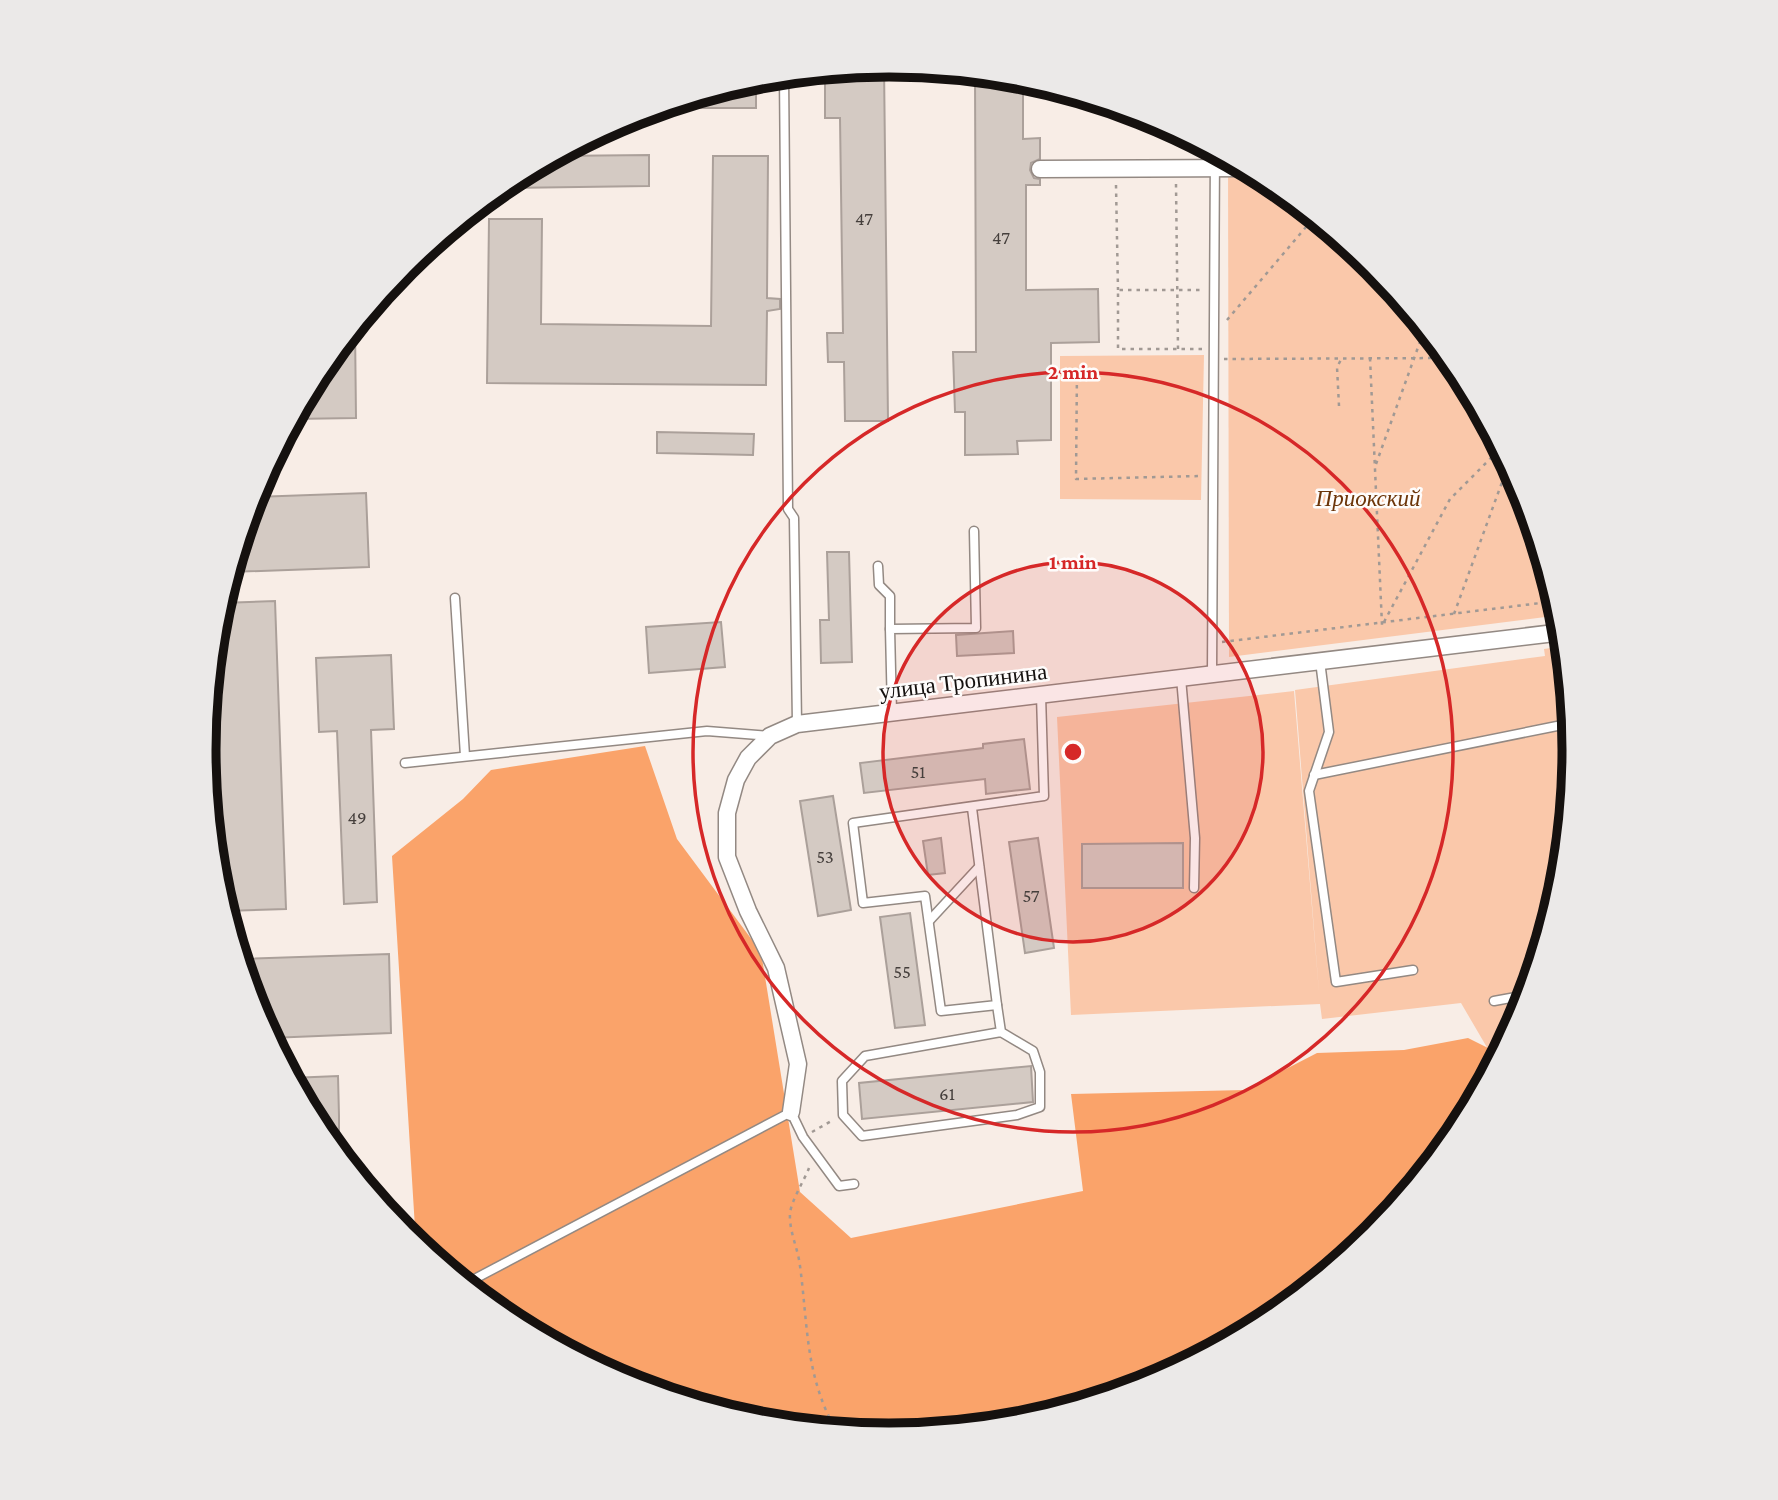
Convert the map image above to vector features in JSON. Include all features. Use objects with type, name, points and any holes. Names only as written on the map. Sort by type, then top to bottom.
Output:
[{"type":"street","points":[[1040,169],[1229,169]]},
{"type":"street","name":"улица Тропинина","points":[[791,1112],[798,1064],[776,968],[748,911],[727,857],[727,813],[736,780],[748,758],[770,736],[797,723],[1551,633]]},
{"type":"lane","points":[[784,86],[788,509],[794,518],[797,723]]},
{"type":"lane","points":[[1212,674],[1216,161]]},
{"type":"lane","points":[[890,629],[975,628],[974,531]]},
{"type":"lane","points":[[878,566],[879,586],[890,596],[892,713]]},
{"type":"lane","points":[[455,598],[465,756]]},
{"type":"lane","points":[[1320,661],[1329,732],[1309,791],[1336,982],[1413,970]]},
{"type":"lane","points":[[1181,678],[1195,838],[1195,888]]},
{"type":"lane","points":[[997,1005],[941,1011],[925,895],[863,903],[853,823],[1044,796],[1041,695]]},
{"type":"lane","points":[[1314,775],[1561,725]]},
{"type":"lane","points":[[405,763],[707,731],[770,736]]},
{"type":"lane","points":[[972,808],[1001,1032]]},
{"type":"lane","points":[[929,921],[979,867]]},
{"type":"lane","points":[[1494,1001],[1515,997]]},
{"type":"lane","points":[[1001,1032],[1033,1051],[1040,1072],[1040,1107],[1017,1115],[862,1136],[843,1115],[842,1081],[864,1056],[1001,1032]]},
{"type":"lane","points":[[474,1279],[791,1112],[803,1137],[839,1186],[854,1184]]},
{"type":"path","points":[[1115,169],[1118,349],[1213,348]]},
{"type":"path","points":[[1175,169],[1178,349]]},
{"type":"path","points":[[1213,335],[1310,225]]},
{"type":"path","points":[[1118,290],[1213,290]]},
{"type":"path","points":[[1375,467],[1422,338]]},
{"type":"path","points":[[1339,406],[1337,367],[1342,358]]},
{"type":"path","points":[[1370,358],[1382,625]]},
{"type":"path","points":[[1214,359],[1436,358]]},
{"type":"path","points":[[1077,368],[1076,480],[1214,476]]},
{"type":"path","points":[[1382,625],[1450,499],[1494,455]]},
{"type":"path","points":[[1454,614],[1504,475]]},
{"type":"path","points":[[1212,643],[1382,625],[1545,602]]},
{"type":"path","points":[[803,1137],[843,1115]]},
{"type":"path","points":[[816,1152],[790,1211],[815,1381],[832,1421]]},
{"type":"green space","name":"Приокский","points":[[1228,168],[1299,216],[1365,274],[1423,340],[1449,376],[1493,452],[1511,492],[1539,576],[1548,617],[1229,657]]},
{"type":"green space","points":[[1204,355],[1201,500],[1060,499],[1060,356]]},
{"type":"green space","points":[[1554,648],[1561,706],[1561,794],[1556,838],[1539,924],[1511,1008],[1490,1053],[1461,1003],[1322,1019],[1320,1004],[1071,1015],[1057,717],[1294,691],[1319,992],[1295,690],[1545,656],[1544,649]]},
{"type":"shaded area","points":[[645,746],[677,839],[761,952],[800,1192],[851,1238],[1083,1191],[1071,1094],[1245,1090],[1317,1053],[1404,1050],[1468,1038],[1492,1050],[1449,1124],[1395,1194],[1365,1226],[1299,1284],[1263,1310],[1187,1354],[1147,1372],[1063,1400],[1020,1410],[933,1422],[845,1422],[758,1410],[715,1400],[631,1372],[552,1333],[479,1284],[415,1228],[392,856],[463,799],[491,770]]},
{"type":"building","points":[[884,77],[888,421],[845,421],[844,362],[828,362],[827,333],[843,333],[840,118],[825,118],[825,80]]},
{"type":"building","points":[[975,83],[1037,94],[1023,94],[1023,139],[1040,138],[1040,159],[1031,163],[1030,170],[1034,178],[1040,179],[1040,185],[1026,185],[1026,290],[1098,289],[1099,342],[1051,343],[1051,440],[1017,441],[1018,454],[965,455],[965,412],[955,412],[953,352],[976,352]]},
{"type":"building","points":[[756,90],[756,108],[689,108]]},
{"type":"building","points":[[649,155],[649,186],[519,188],[573,156]]},
{"type":"building","points":[[713,156],[768,156],[767,298],[780,299],[780,309],[767,311],[766,385],[487,383],[489,219],[542,219],[541,324],[711,326]]},
{"type":"building","points":[[355,340],[356,418],[303,419]]},
{"type":"building","points":[[657,432],[754,434],[753,455],[657,453]]},
{"type":"building","points":[[366,493],[369,567],[240,572],[265,497]]},
{"type":"building","points":[[827,552],[849,552],[852,662],[821,663],[820,620],[829,620]]},
{"type":"building","points":[[275,601],[286,909],[236,911],[229,881],[222,841],[217,703],[233,603]]},
{"type":"building","points":[[721,622],[725,667],[649,673],[646,627]]},
{"type":"building","points":[[1013,631],[1014,653],[957,656],[956,635]]},
{"type":"building","points":[[391,655],[394,729],[371,730],[377,902],[344,904],[337,731],[319,732],[316,658]]},
{"type":"building","points":[[1024,739],[1030,789],[986,794],[985,779],[864,793],[860,763],[983,748],[983,744]]},
{"type":"building","points":[[833,796],[851,910],[818,916],[800,801]]},
{"type":"building","points":[[941,838],[945,873],[928,875],[923,841]]},
{"type":"building","points":[[1038,838],[1054,948],[1025,953],[1009,842]]},
{"type":"building","points":[[1183,843],[1183,888],[1082,888],[1082,844]]},
{"type":"building","points":[[910,913],[925,1025],[895,1028],[880,917]]},
{"type":"building","points":[[389,954],[391,1033],[280,1038],[250,959]]},
{"type":"building","points":[[1031,1066],[1033,1102],[862,1119],[859,1083]]},
{"type":"building","points":[[338,1076],[339,1138],[329,1124],[301,1078]]}]
